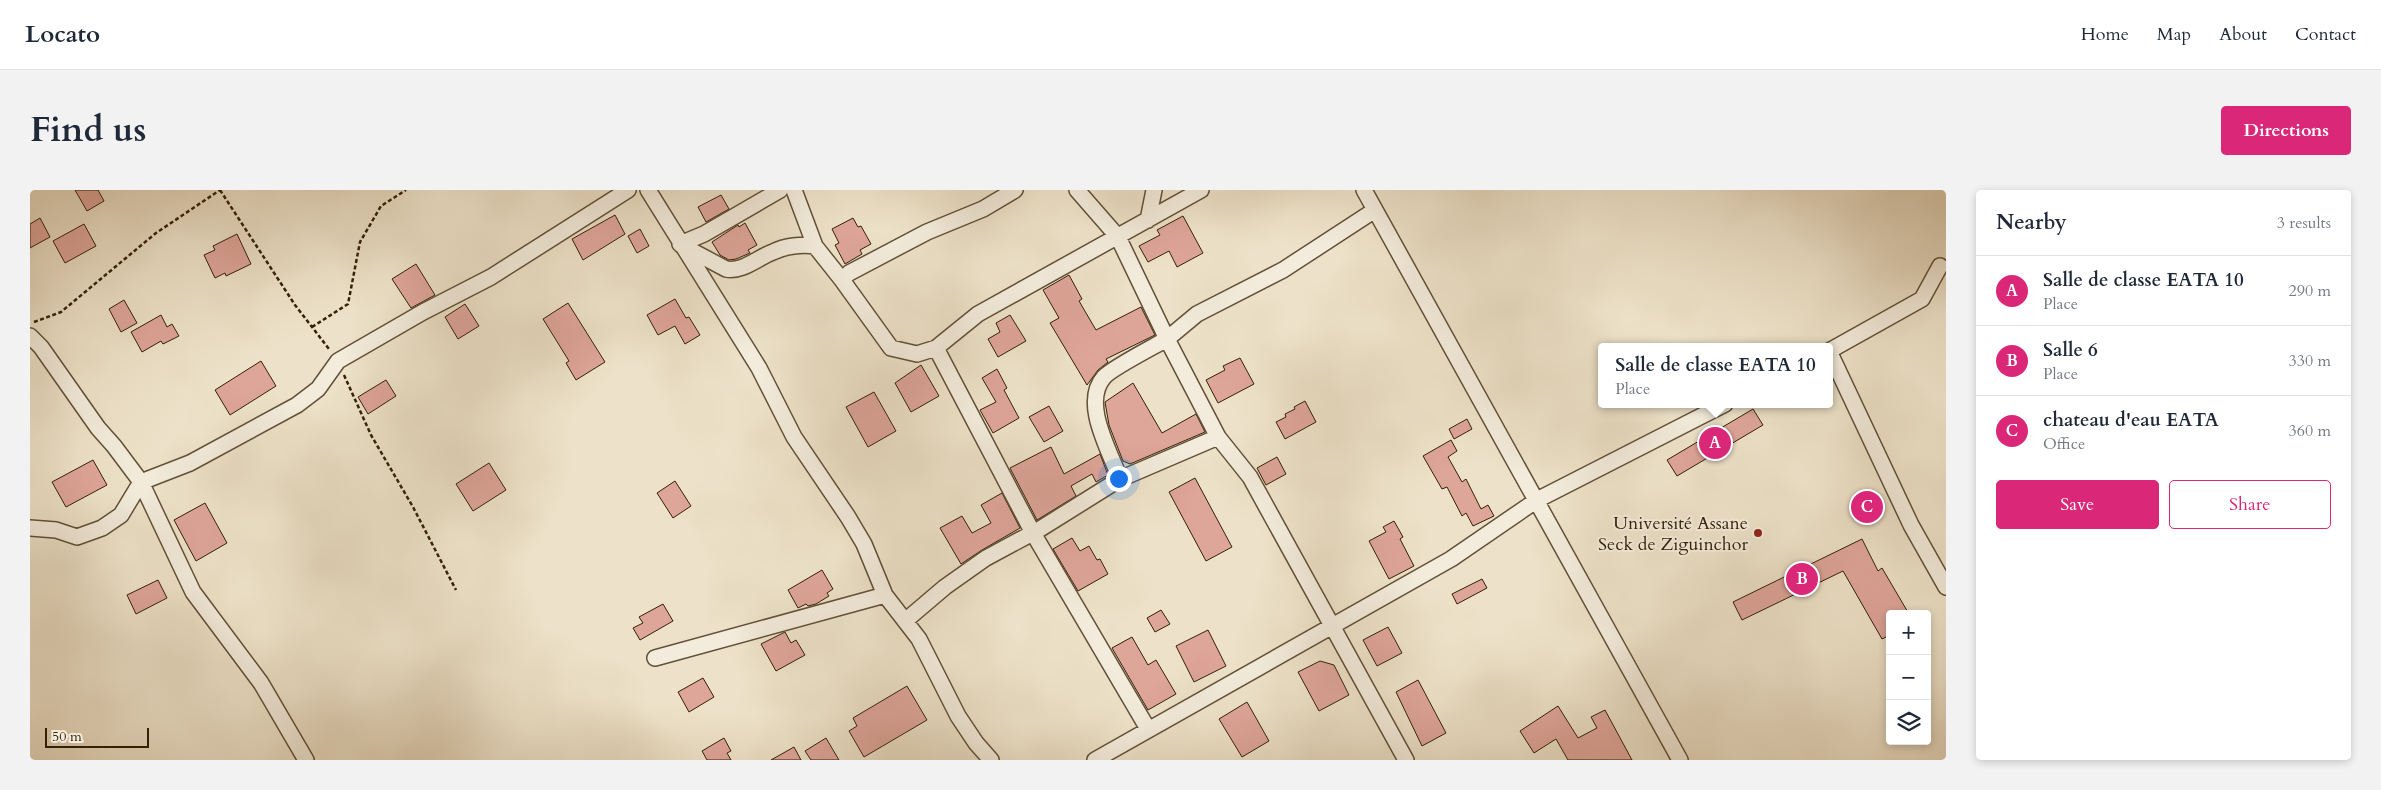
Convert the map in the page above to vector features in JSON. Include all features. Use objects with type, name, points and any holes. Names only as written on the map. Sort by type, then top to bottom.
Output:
[{"type":"street","points":[[30,528],[56,530],[77,537],[102,528],[121,515],[141,482],[190,463],[297,405],[318,389],[338,361],[423,312],[491,277],[628,190]]},
{"type":"street","points":[[648,190],[759,368],[794,437],[848,516],[864,544],[885,595],[918,638],[958,716],[976,743],[991,760]]},
{"type":"street","points":[[680,244],[704,234],[780,190]]},
{"type":"street","points":[[794,190],[815,246],[891,348],[917,354],[936,348],[978,314],[1200,190]]},
{"type":"street","points":[[842,280],[849,274],[927,232],[983,209],[1015,190]]},
{"type":"street","points":[[1077,190],[1118,237],[1167,339],[1218,436],[1250,477],[1406,760]]},
{"type":"street","points":[[1148,220],[1154,190]]},
{"type":"street","points":[[1364,190],[1680,760]]},
{"type":"street","points":[[1120,478],[1095,412],[1098,387],[1104,376],[1167,339],[1196,314],[1283,270],[1375,210]]},
{"type":"street","points":[[680,244],[726,269],[733,270],[782,249],[815,246]]},
{"type":"street","points":[[1833,349],[1922,299],[1940,266]]},
{"type":"street","points":[[30,336],[41,347],[98,428],[141,482],[193,592],[261,683],[306,760]]},
{"type":"street","points":[[936,348],[1033,533],[1148,729]]},
{"type":"street","points":[[1833,359],[1911,525],[1946,587]]},
{"type":"street","points":[[1095,760],[1451,559],[1537,500],[1717,408]]},
{"type":"street","points":[[905,621],[945,587],[986,558],[1033,533],[1120,478],[1218,436]]},
{"type":"street","points":[[655,658],[885,595]]},
{"type":"path","points":[[30,323],[61,312],[156,233],[220,190],[295,305],[338,361],[371,435],[413,507],[456,590]]},
{"type":"path","points":[[312,327],[348,304],[354,284],[360,242],[381,206],[406,190]]},
{"type":"building","points":[[75,190],[98,190],[104,201],[87,211]]},
{"type":"building","points":[[721,195],[729,209],[706,222],[698,207]]},
{"type":"building","points":[[615,215],[625,234],[583,260],[572,239]]},
{"type":"building","points":[[1183,216],[1203,253],[1177,267],[1169,251],[1148,262],[1139,246],[1160,235],[1157,230]]},
{"type":"building","points":[[40,218],[50,237],[30,248],[30,224]]},
{"type":"building","points":[[853,218],[858,227],[861,226],[871,244],[860,250],[862,254],[845,264],[835,245],[839,243],[832,229]]},
{"type":"building","points":[[745,223],[757,245],[748,250],[750,253],[736,259],[729,260],[720,255],[712,242],[738,225],[739,227]]},
{"type":"building","points":[[84,224],[96,246],[65,263],[53,241]]},
{"type":"building","points":[[640,229],[649,246],[637,253],[628,236]]},
{"type":"building","points":[[237,234],[251,264],[226,276],[225,273],[215,278],[204,255],[215,250],[213,246]]},
{"type":"building","points":[[416,264],[435,295],[411,308],[392,279]]},
{"type":"building","points":[[1069,275],[1082,299],[1079,301],[1096,330],[1141,307],[1155,335],[1106,359],[1108,362],[1098,370],[1087,385],[1050,323],[1059,318],[1043,290]]},
{"type":"building","points":[[675,299],[686,318],[689,317],[700,335],[685,344],[675,326],[658,335],[647,315]]},
{"type":"building","points":[[124,300],[137,323],[121,332],[109,309]]},
{"type":"building","points":[[568,303],[605,362],[576,380],[566,363],[569,361],[543,319]]},
{"type":"building","points":[[465,304],[479,326],[458,339],[445,317]]},
{"type":"building","points":[[161,315],[167,327],[172,324],[179,336],[163,344],[161,341],[142,352],[131,332]]},
{"type":"building","points":[[1010,315],[1026,341],[998,357],[988,339],[1000,332],[996,323]]},
{"type":"building","points":[[1240,358],[1254,384],[1218,403],[1206,380],[1225,370],[1223,366]]},
{"type":"building","points":[[261,361],[276,386],[230,415],[215,390]]},
{"type":"building","points":[[921,365],[939,396],[911,412],[895,383]]},
{"type":"building","points":[[997,369],[1007,388],[1004,390],[1019,418],[993,433],[980,410],[996,402],[982,378]]},
{"type":"building","points":[[386,380],[396,396],[368,414],[358,397]]},
{"type":"building","points":[[1133,383],[1162,433],[1196,414],[1205,432],[1130,464],[1123,461],[1109,425],[1105,402]]},
{"type":"building","points":[[874,392],[896,431],[868,447],[846,407]]},
{"type":"building","points":[[1305,401],[1316,422],[1285,439],[1276,422],[1286,417],[1285,414]]},
{"type":"building","points":[[1049,406],[1063,431],[1044,442],[1029,417]]},
{"type":"building","points":[[1753,409],[1763,425],[1677,476],[1667,460]]},
{"type":"building","points":[[1467,419],[1472,429],[1454,439],[1449,429]]},
{"type":"building","points":[[1451,440],[1457,451],[1448,457],[1462,482],[1466,479],[1481,509],[1488,505],[1494,516],[1473,526],[1466,513],[1462,516],[1447,487],[1442,489],[1423,456]]},
{"type":"building","points":[[1051,447],[1064,474],[1100,454],[1108,475],[1096,482],[1092,474],[1071,486],[1076,496],[1037,520],[1010,468]]},
{"type":"building","points":[[1277,457],[1286,474],[1266,485],[1257,468]]},
{"type":"building","points":[[93,460],[107,485],[66,507],[52,482]]},
{"type":"building","points":[[489,463],[506,490],[473,511],[456,484]]},
{"type":"building","points":[[1195,478],[1232,547],[1206,561],[1169,492]]},
{"type":"building","points":[[675,481],[691,506],[673,518],[657,493]]},
{"type":"building","points":[[1002,493],[1020,528],[961,564],[940,528],[962,516],[972,533],[991,523],[981,505]]},
{"type":"building","points":[[205,503],[227,543],[196,561],[174,520]]},
{"type":"building","points":[[1394,521],[1403,537],[1400,539],[1414,566],[1389,579],[1369,541],[1386,532],[1383,527]]},
{"type":"building","points":[[1072,538],[1080,551],[1089,546],[1097,560],[1100,559],[1108,574],[1078,591],[1053,549]]},
{"type":"building","points":[[1862,539],[1878,571],[1882,568],[1907,610],[1886,610],[1886,637],[1882,639],[1843,571],[1742,620],[1733,602]]},
{"type":"building","points":[[822,570],[833,589],[827,593],[829,596],[816,604],[808,606],[806,604],[798,608],[788,590]]},
{"type":"building","points":[[1482,579],[1487,588],[1457,604],[1452,594]]},
{"type":"building","points":[[158,580],[167,598],[136,614],[127,595]]},
{"type":"building","points":[[663,604],[673,621],[640,640],[633,628],[643,623],[639,617]]},
{"type":"building","points":[[1161,610],[1170,624],[1155,632],[1147,618]]},
{"type":"building","points":[[1388,627],[1402,653],[1377,666],[1363,640]]},
{"type":"building","points":[[1208,630],[1226,666],[1194,682],[1176,646]]},
{"type":"building","points":[[785,632],[791,643],[796,640],[805,655],[776,671],[761,644]]},
{"type":"building","points":[[1132,637],[1148,665],[1156,660],[1176,694],[1148,710],[1112,648]]},
{"type":"building","points":[[1320,661],[1334,665],[1349,695],[1319,711],[1298,672]]},
{"type":"building","points":[[703,678],[714,697],[689,712],[678,692]]},
{"type":"building","points":[[1418,680],[1446,733],[1422,746],[1396,692]]},
{"type":"building","points":[[907,686],[927,720],[864,757],[849,731],[857,726],[853,718]]},
{"type":"building","points":[[1247,702],[1269,741],[1242,757],[1219,719]]},
{"type":"building","points":[[1558,706],[1578,738],[1597,728],[1591,717],[1605,710],[1632,760],[1568,760],[1556,739],[1534,753],[1520,731]]},
{"type":"building","points":[[724,738],[731,751],[727,753],[731,760],[707,760],[702,751]]},
{"type":"building","points":[[826,738],[839,760],[811,760],[805,751]]},
{"type":"building","points":[[794,747],[801,760],[771,760]]},
{"type":"place","name":"Salle de classe EATA 10","points":[[1715,443]]},
{"type":"place","name":"chateau d'eau EATA","points":[[1867,507]]},
{"type":"place","name":"Université Assane Seck de Ziguinchor","points":[[1758,533]]},
{"type":"place","name":"Salle 6","points":[[1802,579]]}]
